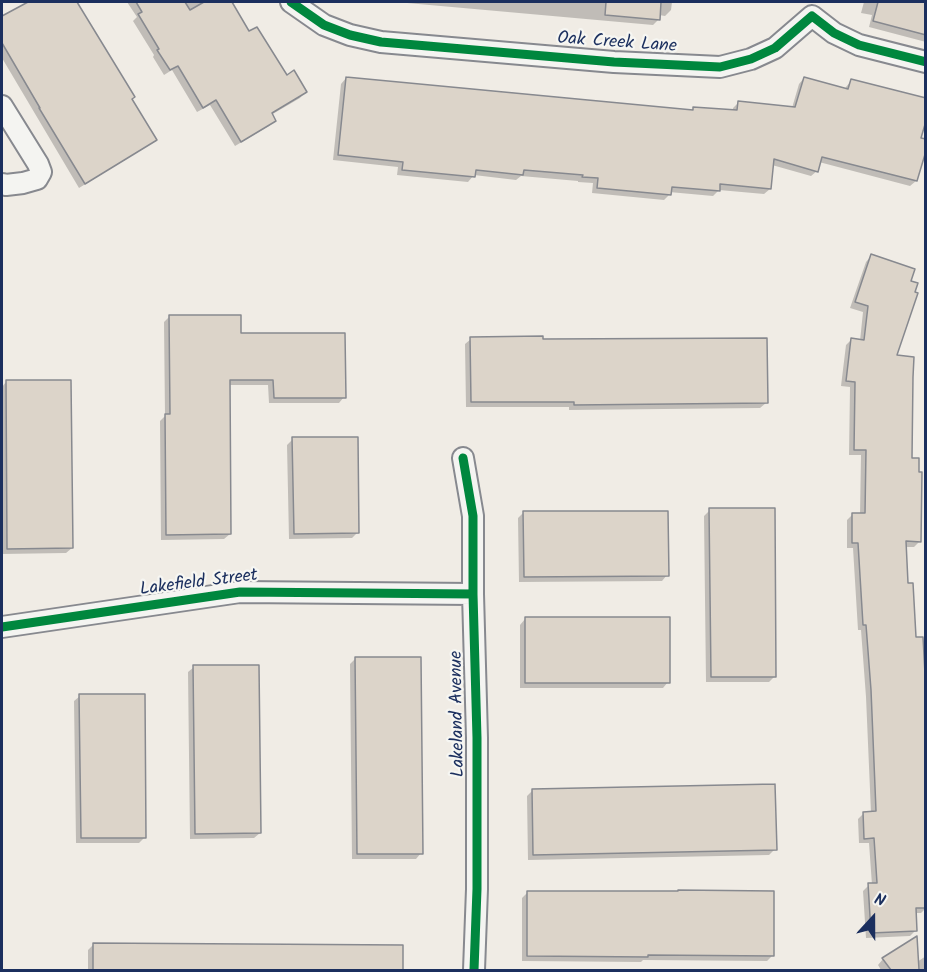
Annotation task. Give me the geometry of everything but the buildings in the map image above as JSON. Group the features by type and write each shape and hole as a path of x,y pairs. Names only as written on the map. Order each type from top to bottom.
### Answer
{"street":[{"name":"Oak Creek Lane","path":"291,2 324,25 350,35 381,42 614,62 720,67 751,59 775,48 817,9 834,33 859,45 926,62"},
{"path":"2,106 41,172 37,179 2,184"},
{"name":"Lakeland Avenue","path":"463,458 473,516 477,738 477,889 474,970"},
{"name":"Lakefield Street","path":"2,627 240,592 473,594"}],"cycle path":[{"path":"291,2 324,25 350,35 381,42 614,62 720,67 751,59 775,48 812,16 834,33 859,45 926,62"},
{"path":"463,458 473,516 477,738 477,889 474,970"},
{"path":"2,627 240,592 473,594"}]}
